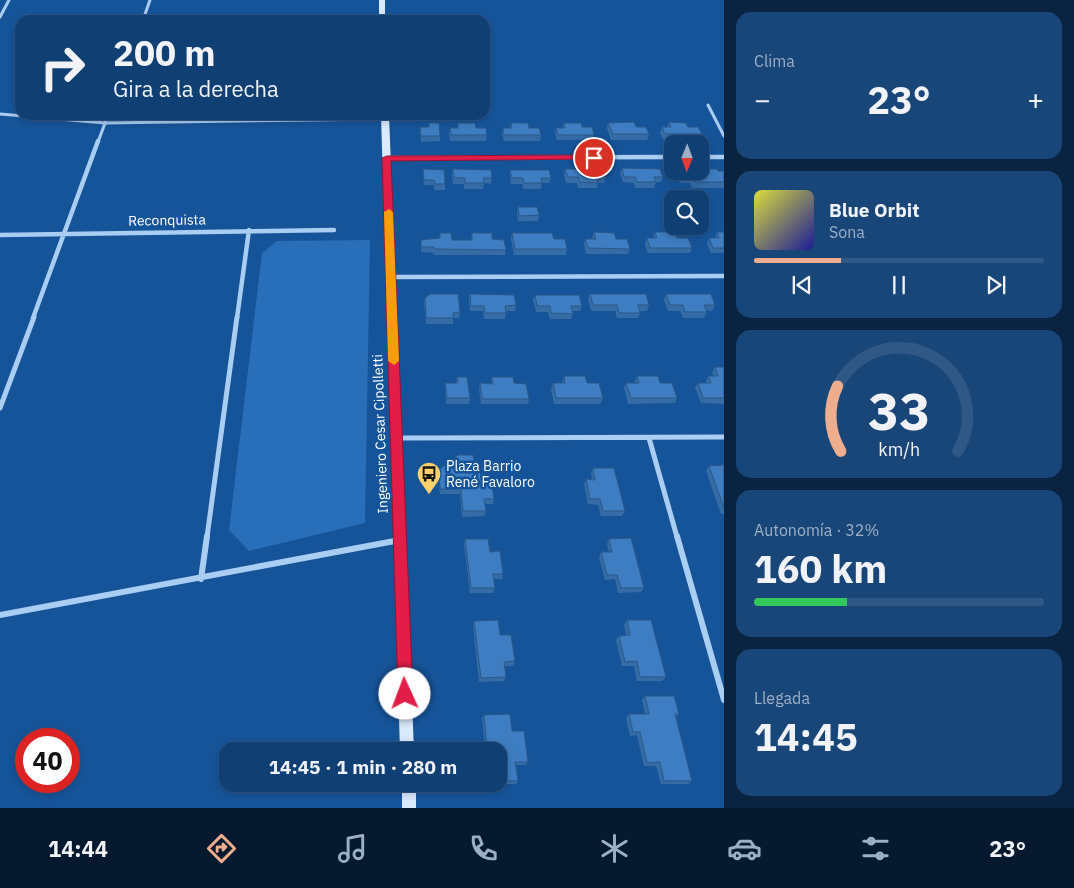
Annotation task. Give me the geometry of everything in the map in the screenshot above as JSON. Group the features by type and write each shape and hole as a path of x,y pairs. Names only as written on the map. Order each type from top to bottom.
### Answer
{"street":[{"path":"0,17 9,0"},
{"path":"145,15 150,0"},
{"path":"382,0 382,15"},
{"path":"708,105 724,136"},
{"path":"0,114 15,115"},
{"path":"70,120 105,123 245,120"},
{"path":"0,408 106,120"},
{"name":"Ingeniero Cesar Cipolletti","path":"385,120 407,742"},
{"path":"709,158 724,157"},
{"path":"387,158 664,158"},
{"path":"201,579 250,230"},
{"name":"Reconquista","path":"0,235 334,230"},
{"path":"391,277 724,276"},
{"path":"396,438 724,437"},
{"path":"649,438 724,700"},
{"path":"0,615 201,579 400,540"},
{"path":"408,792 409,808"}],"shaded area":[{"path":"370,240 365,523 249,551 229,530 262,253 277,241"}],"building":[{"path":"634,122 636,127 646,127 649,134 613,134 608,123"},
{"path":"669,122 686,123 688,127 698,127 702,134 665,134 662,127 671,127"},
{"path":"429,123 439,123 440,136 421,136 420,127 429,127"},
{"path":"458,123 475,123 476,128 486,128 487,135 451,135 450,128 458,128"},
{"path":"511,123 528,123 529,128 539,128 541,135 504,135 503,128 512,128"},
{"path":"564,123 581,123 582,127 592,127 594,135 558,135 556,128 565,128"},
{"path":"622,168 660,169 663,177 654,177 656,182 637,182 635,177 624,177"},
{"path":"423,169 444,170 445,184 435,184 434,180 424,180"},
{"path":"453,169 491,170 492,178 483,178 484,183 465,183 465,178 454,178"},
{"path":"565,169 603,169 606,177 597,177 598,183 580,182 578,177 568,177"},
{"path":"709,169 724,171 724,182 695,182 694,180 709,180"},
{"path":"510,170 549,170 551,178 541,178 542,183 524,183 523,178 512,178"},
{"path":"518,207 537,207 539,215 519,216"},
{"path":"594,232 614,233 616,239 627,239 630,249 588,248 585,239 596,239"},
{"path":"655,232 664,232 664,235 676,235 677,238 688,238 692,248 650,248 647,238 657,238"},
{"path":"717,232 724,232 724,248 713,248 709,238 719,238"},
{"path":"440,233 451,233 452,240 472,240 472,233 492,233 492,239 504,240 506,250 435,249 434,247 421,247 421,240 440,238"},
{"path":"512,233 552,233 554,239 565,239 567,249 515,249"},
{"path":"430,294 458,294 460,312 453,313 453,318 426,318 425,298"},
{"path":"470,294 514,295 516,305 505,306 506,313 485,313 484,306 471,306"},
{"path":"590,294 646,294 649,305 638,305 640,313 619,313 617,305 593,305"},
{"path":"666,294 711,294 715,305 704,305 707,312 685,312 683,305 670,305"},
{"path":"535,295 579,295 582,306 571,306 573,314 551,313 550,306 537,306"},
{"path":"715,367 724,367 724,398 703,398 698,383 711,383 708,376 718,376"},
{"path":"564,376 585,376 587,383 599,383 603,398 556,398 553,383 565,383"},
{"path":"637,376 658,376 660,383 672,383 677,398 631,398 626,383 639,383"},
{"path":"457,377 467,377 470,398 447,398 445,383 458,383"},
{"path":"492,377 513,377 514,383 526,384 529,399 482,399 480,383 493,384"},
{"path":"458,455 473,455 475,468 480,468 481,479 491,479 494,499 484,499 486,511 463,511 461,489 440,489 439,470"},
{"path":"724,465 724,508 709,466"},
{"path":"593,468 614,468 625,511 603,511 600,499 590,499 586,479 595,480"},
{"path":"631,538 644,588 621,588 617,575 607,575 601,552 612,552 609,539"},
{"path":"465,539 488,539 490,552 500,551 503,574 493,574 495,588 471,588"},
{"path":"498,620 500,635 511,635 515,661 504,662 506,677 481,678 474,621"},
{"path":"627,620 651,620 666,677 640,677 637,661 625,662 619,636 630,635"},
{"path":"645,696 674,696 679,714 675,714 692,781 664,781 660,762 647,763 640,732 633,732 629,714 649,714"},
{"path":"510,714 512,731 524,731 528,762 515,762 518,781 507,781 507,742 486,742 484,715"}],"slow traffic":[{"path":"389,212 394,361"}],"place":[{"name":"Plaza Barrio René Favaloro","path":"429,495"}],"route":[{"path":"405,694 387,158 594,158"}]}
